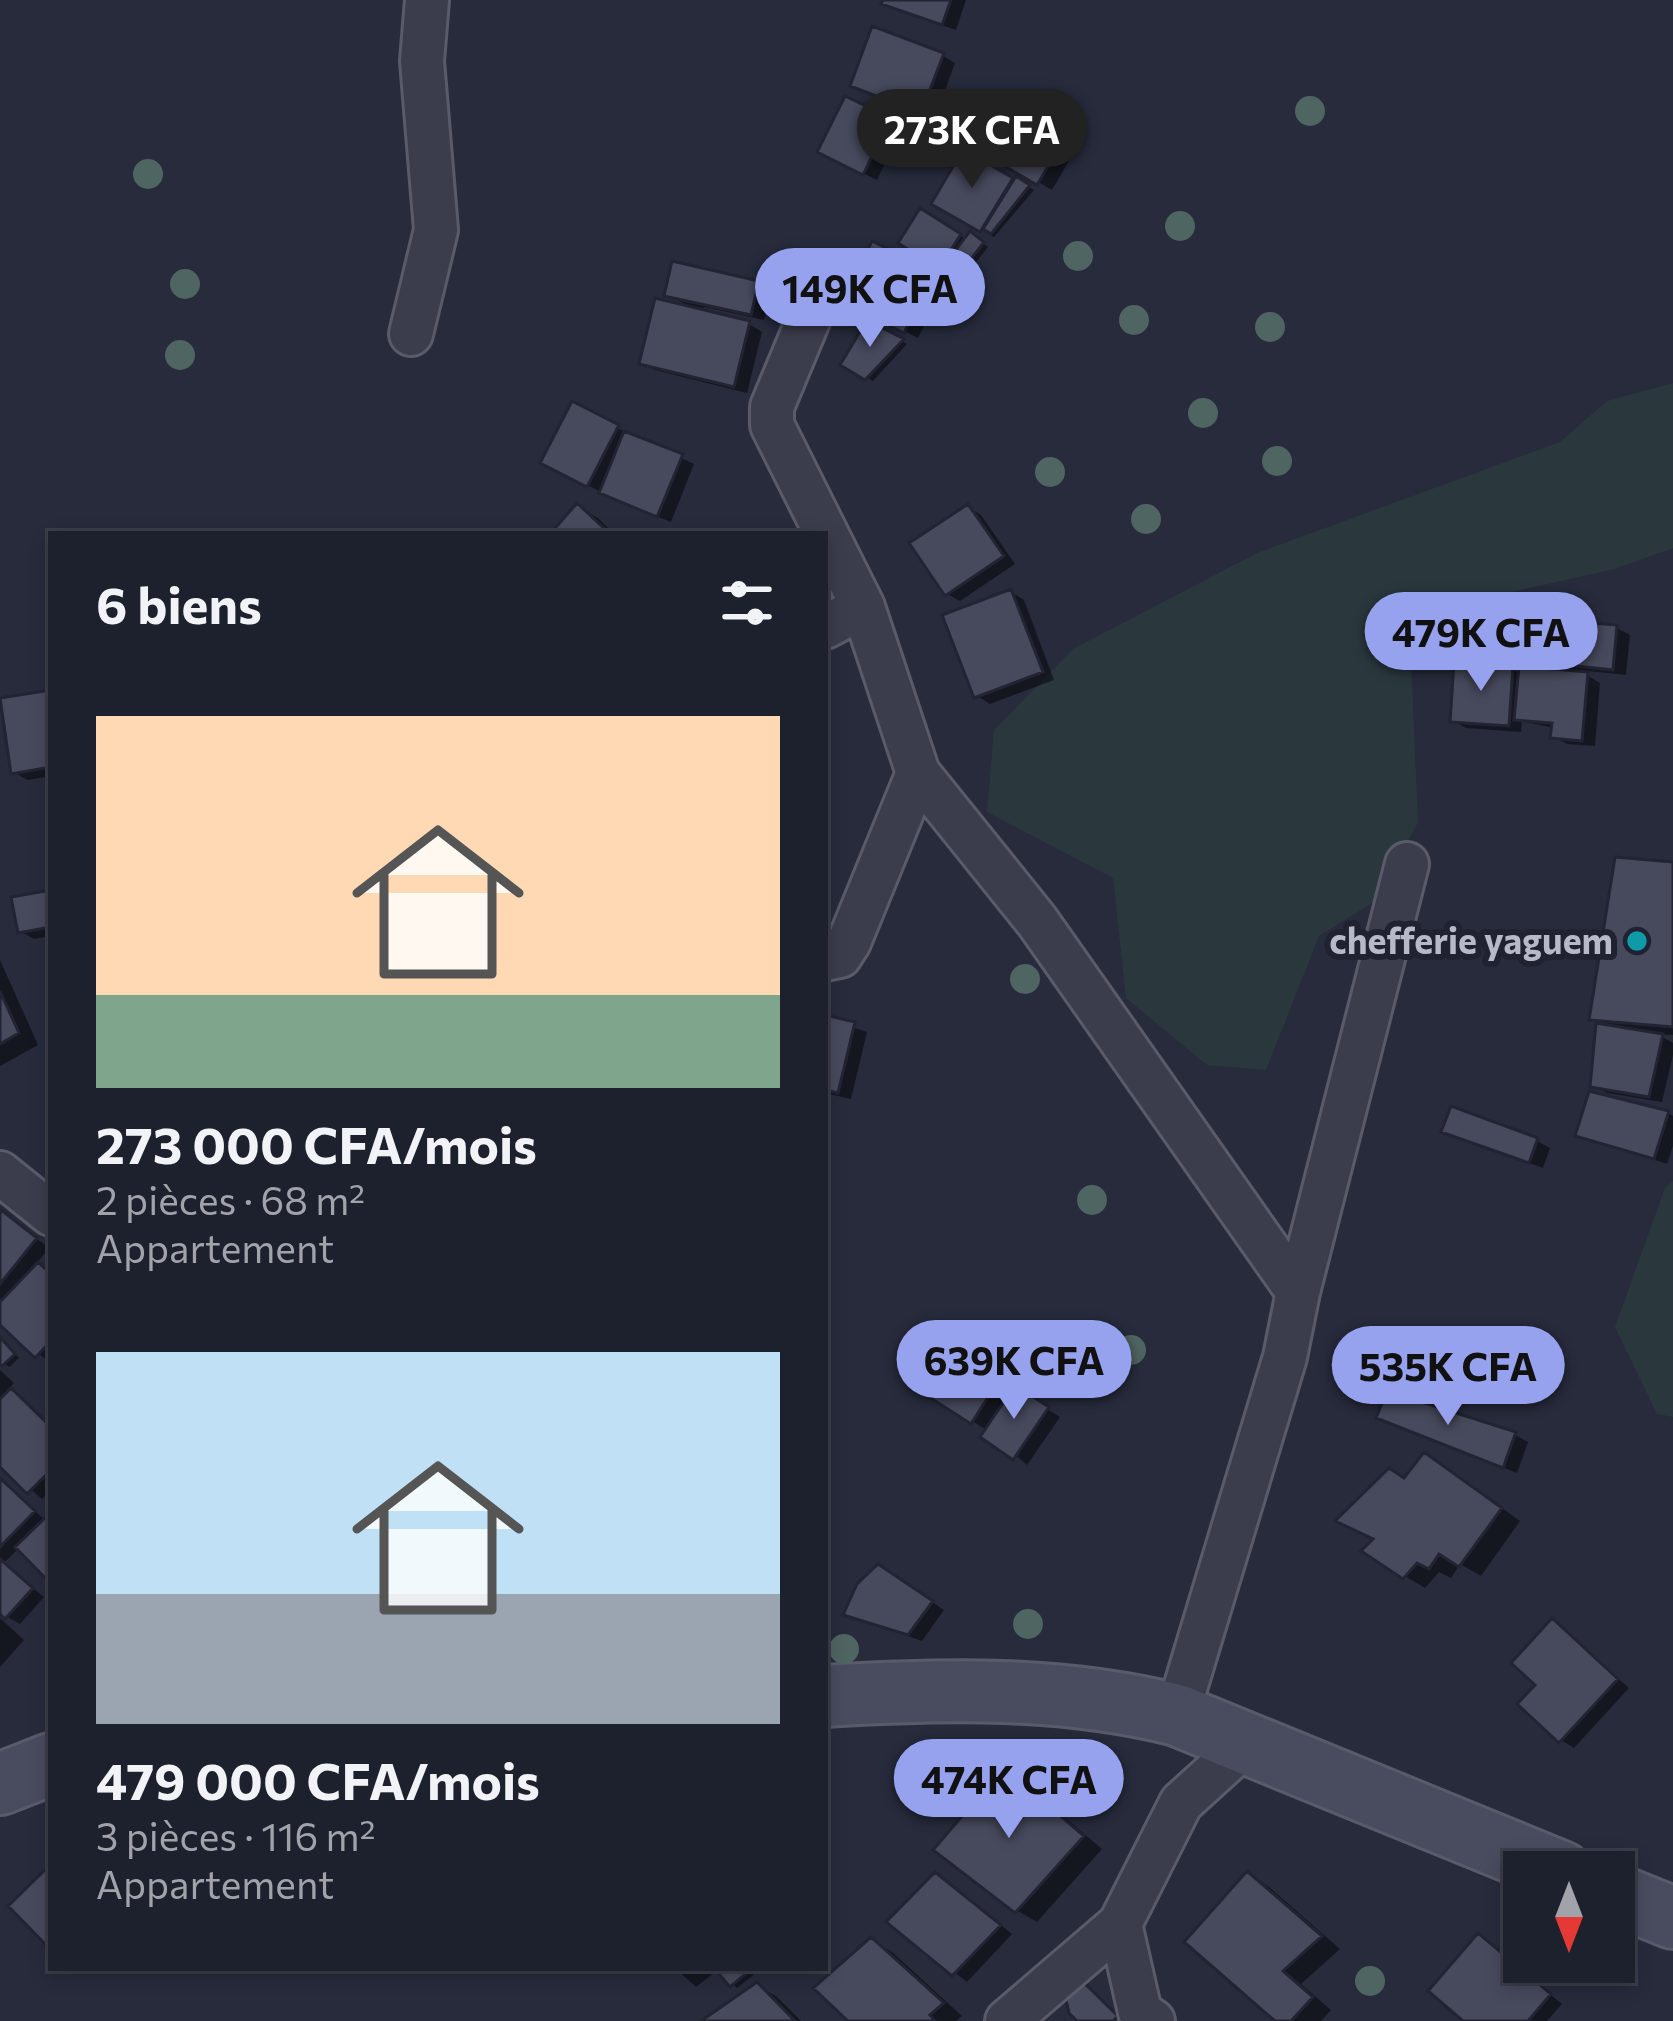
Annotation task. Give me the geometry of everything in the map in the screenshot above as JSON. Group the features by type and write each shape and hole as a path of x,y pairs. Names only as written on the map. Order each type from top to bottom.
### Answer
{"main road":[{"path":"828,1696 924,1690 1113,1699 1177,1715 1511,1851"},
{"path":"0,1784 48,1765"},
{"path":"1635,1903 1673,1918"}],"street":[{"path":"411,334 436,230 422,61 427,0"},
{"path":"817,299 772,407 772,425 825,531"},
{"path":"828,537 863,607 918,773 1037,921 1298,1292"},
{"path":"828,625 863,607"},
{"path":"828,958 840,956 849,942 918,773"},
{"path":"1177,1715 1285,1357 1406,864"},
{"path":"0,1173 48,1212"},
{"path":"1007,2021 1120,1924 1181,1803 1247,1743"},
{"path":"1120,1924 1140,2012 1153,2021"}],"shaded area":[{"path":"1673,383 1673,548 1615,569 1409,615 1418,823 1372,903 1319,936 1266,1070 1207,1065 1126,998 1113,878 987,812 994,730 1073,649 1257,553 1560,442 1607,401"},
{"path":"1673,1181 1673,1417 1657,1414 1615,1327 1665,1188"}],"building":[{"path":"883,0 951,0 942,25 881,4"},
{"path":"872,26 944,53 921,113 850,86"},
{"path":"845,96 891,118 863,175 817,152"},
{"path":"1042,100 1076,120 1037,185 965,143 978,121 1016,143"},
{"path":"963,149 1013,178 980,232 931,204"},
{"path":"1016,176 1030,185 991,234 983,229"},
{"path":"920,208 961,234 939,269 898,243"},
{"path":"970,231 984,242 963,270 948,260"},
{"path":"872,241 935,272 904,333 841,301"},
{"path":"672,261 759,281 751,315 664,296"},
{"path":"655,298 750,321 734,387 639,364"},
{"path":"867,320 904,339 865,380 840,365"},
{"path":"572,401 619,425 587,487 540,463"},
{"path":"624,431 683,454 657,517 599,493"},
{"path":"577,503 607,531 553,531"},
{"path":"968,504 1004,556 945,596 909,543"},
{"path":"1011,589 1043,672 974,698 942,615"},
{"path":"1470,613 1617,625 1613,670 1513,659 1509,645 1467,641"},
{"path":"1454,662 1513,666 1509,726 1450,722"},
{"path":"1519,666 1588,672 1582,741 1550,738 1552,723 1514,720"},
{"path":"48,690 48,768 11,774 0,698"},
{"name":"chefferie yaguem","path":"1615,857 1673,862 1673,1027 1589,1020"},
{"path":"48,891 48,928 18,933 11,897"},
{"path":"0,991 19,1033 0,1044"},
{"path":"828,1016 855,1022 838,1093 828,1091"},
{"path":"1596,1023 1663,1034 1649,1097 1590,1087"},
{"path":"1589,1091 1669,1111 1654,1159 1575,1136"},
{"path":"1451,1106 1538,1138 1529,1163 1441,1132"},
{"path":"0,1209 37,1238 0,1284"},
{"path":"38,1262 48,1271 48,1344 35,1358 0,1325 0,1302"},
{"path":"0,1337 15,1354 2,1366 0,1364"},
{"path":"938,1338 1000,1378 971,1424 909,1384"},
{"path":"1015,1385 1049,1407 1013,1460 980,1437"},
{"path":"11,1388 48,1424 48,1473 27,1494 0,1467 0,1399"},
{"path":"1387,1391 1516,1432 1503,1468 1376,1418"},
{"path":"1424,1452 1502,1508 1459,1567 1439,1554 1429,1569 1417,1563 1403,1579 1361,1551 1373,1539 1335,1521 1389,1468 1404,1478"},
{"path":"0,1478 35,1511 0,1547"},
{"path":"48,1515 48,1581 15,1547"},
{"path":"0,1559 33,1588 5,1619 0,1614"},
{"path":"878,1564 933,1601 908,1635 843,1615 857,1584"},
{"path":"1552,1618 1618,1679 1559,1743 1517,1704 1535,1685 1511,1663"},
{"path":"1004,1767 1084,1836 1015,1913 933,1850"},
{"path":"48,1867 48,1947 8,1906"},
{"path":"1247,1871 1322,1936 1283,1971 1313,1997 1291,2021 1275,2021 1184,1942"},
{"path":"935,1872 1001,1925 952,1976 886,1922"},
{"path":"1478,1933 1503,1954 1503,1983 1538,1983 1551,1994 1528,2021 1463,2021 1428,1991"},
{"path":"871,1937 944,2003 930,2015 935,2021 848,2021 813,1988"},
{"path":"717,1971 749,1971 730,1987"},
{"path":"1080,1979 1118,2016 1113,2021 1077,2021 1069,2013 1065,1996"},
{"path":"757,1982 795,2021 701,2021"}],"place":[{"name":"chefferie yaguem","path":"1637,941"}]}
